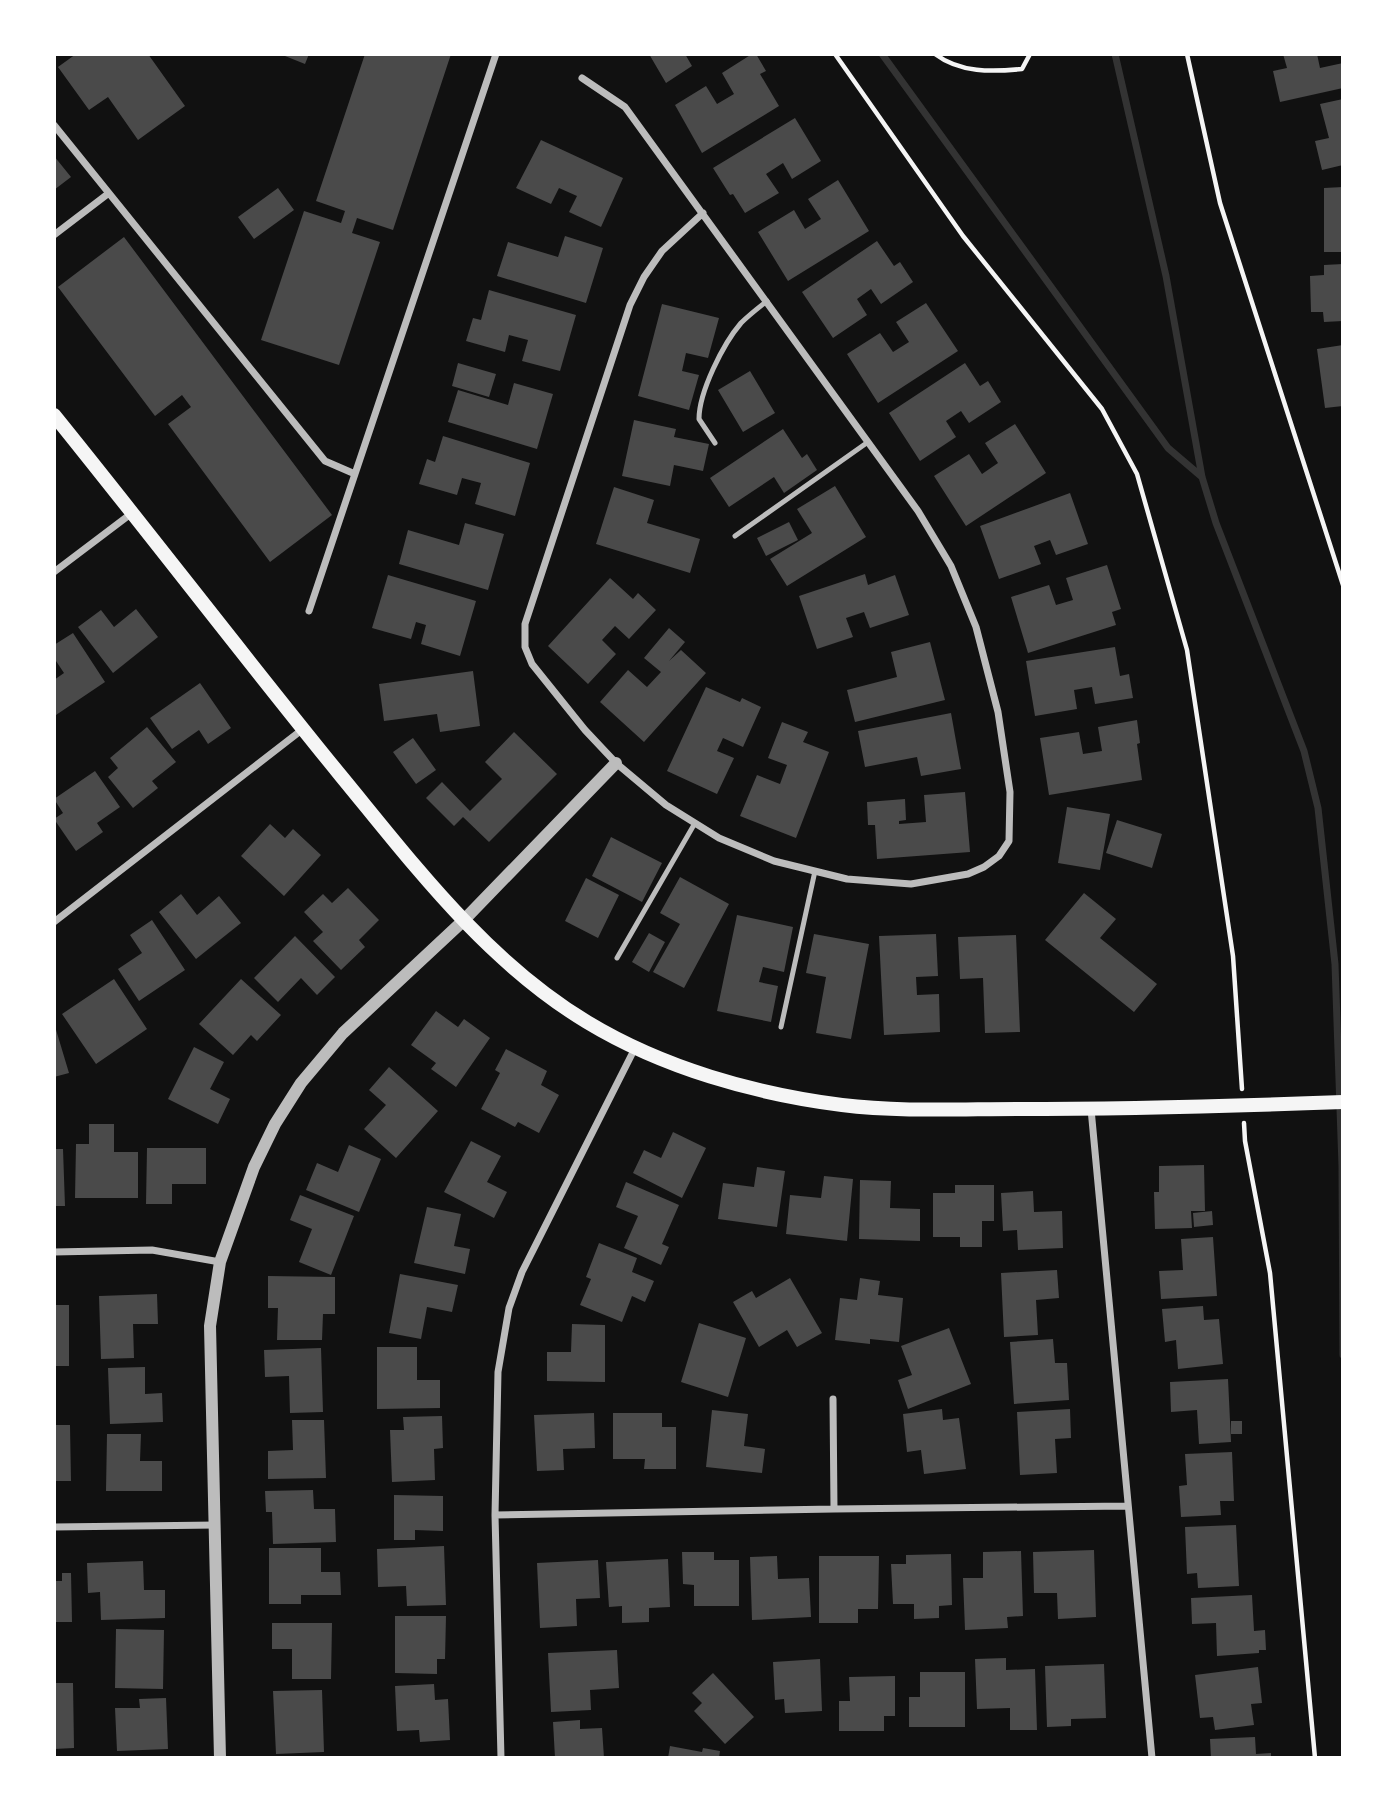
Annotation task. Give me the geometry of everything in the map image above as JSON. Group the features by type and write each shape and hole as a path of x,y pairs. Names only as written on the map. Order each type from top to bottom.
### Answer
{"main road":[{"path":"54,415 430,885 463,921 528,982 586,1022 635,1048 695,1071 751,1088 844,1106 1091,1109 1343,1102"}],"street":[{"path":"309,611 496,54"},
{"path":"582,78 625,107 703,213 767,301 918,511 951,566 976,627 998,712 1006,760 1011,834 999,856 968,874 911,884 846,879 774,861 719,838 666,805 616,763 585,730 532,664 525,647 525,624 630,305 644,277 662,251 703,213"},
{"path":"54,125 325,461 355,474"},
{"path":"54,235 109,193"},
{"path":"54,572 132,512"},
{"path":"54,922 303,729"},
{"path":"220,1758 211,1325 220,1262 254,1167 275,1124 301,1083 343,1033 463,921 616,763"},
{"path":"502,1758 495,1516 498,1372 509,1308 522,1272 635,1048"},
{"path":"1091,1109 1152,1758"},
{"path":"54,1252 152,1250 220,1262"},
{"path":"833,1399 834,1508"},
{"path":"495,1516 834,1508 1127,1506"},
{"path":"54,1527 216,1525"}],"lane":[{"path":"715,443 699,419 703,396 728,341 742,322 767,301"},
{"path":"735,536 868,442"},
{"path":"617,958 695,822"},
{"path":"781,1027 815,871"}],"path":[{"path":"835,54 963,236 1102,410 1137,474 1187,650 1233,956 1242,1071"},
{"path":"935,54 945,61 986,72 1022,69 1030,54"},
{"path":"1187,54 1220,203 1343,585"},
{"path":"1245,1141 1270,1273 1315,1758"}],"building":[{"path":"76,54 148,54 185,106 138,140 108,97 89,110 58,67"},
{"path":"280,54 309,54 305,64"},
{"path":"365,54 451,54 393,230 357,218 352,233 380,242 339,365 261,340 304,211 341,223 345,211 316,201"},
{"path":"649,54 685,54 692,66 666,83"},
{"path":"756,54 766,71 760,74 779,106 702,153 675,105 706,86 717,104 734,94 722,73"},
{"path":"1283,54 1317,54 1320,68 1343,63 1343,88 1280,102 1273,71 1287,68"},
{"path":"1343,99 1343,165 1322,170 1315,141 1329,138 1320,104"},
{"path":"795,118 821,161 792,179 783,163 766,174 779,193 745,213 713,168"},
{"path":"541,140 623,178 601,227 569,212 577,196 559,188 551,204 516,188"},
{"path":"54,156 71,177 54,190"},
{"path":"838,180 869,231 788,281 758,232 794,210 805,229 821,219 808,199"},
{"path":"1343,187 1343,252 1324,252 1324,188"},
{"path":"278,188 294,210 254,239 238,217"},
{"path":"565,236 603,248 586,303 497,276 508,242 558,257"},
{"path":"124,237 332,515 270,562 168,424 191,407 182,395 155,416 58,287"},
{"path":"877,241 894,266 900,262 913,282 881,304 871,289 857,299 867,315 833,338 802,292"},
{"path":"1343,264 1343,321 1324,322 1323,312 1311,312 1310,276 1324,275 1324,265"},
{"path":"489,290 576,315 560,371 522,361 528,340 509,335 505,352 466,341 473,318 481,320"},
{"path":"926,303 958,351 878,403 847,354 880,333 893,352 909,342 896,322"},
{"path":"662,304 719,318 708,358 686,353 682,371 699,375 689,410 638,396"},
{"path":"1343,345 1343,406 1325,408 1317,349"},
{"path":"458,363 496,374 489,397 452,386"},
{"path":"965,363 980,386 988,381 1001,402 969,423 961,411 946,421 956,437 920,461 889,413"},
{"path":"750,371 775,413 743,432 718,390"},
{"path":"514,383 553,394 537,449 448,422 458,390 508,405"},
{"path":"634,420 676,429 674,437 709,444 703,471 674,465 670,486 622,476"},
{"path":"1015,424 1046,473 966,526 934,476 969,454 982,474 998,463 985,443"},
{"path":"783,429 802,458 807,454 817,470 784,493 774,477 729,507 710,478"},
{"path":"443,436 530,463 515,516 475,504 481,483 462,478 457,495 419,484 427,459 435,462"},
{"path":"835,486 866,537 787,586 770,559 812,533 797,509"},
{"path":"614,487 654,500 647,523 700,539 690,573 596,544"},
{"path":"1070,493 1088,544 1056,555 1050,540 1034,546 1041,564 999,579 980,526"},
{"path":"789,522 798,540 766,556 757,538"},
{"path":"465,523 504,534 488,590 399,564 408,530 459,545"},
{"path":"1107,565 1121,609 1112,612 1116,625 1028,653 1011,597 1049,585 1056,605 1073,600 1066,578"},
{"path":"865,574 868,585 895,575 909,615 870,628 864,612 846,618 853,637 817,649 799,596"},
{"path":"388,575 476,601 460,656 421,644 426,625 416,622 411,639 372,628"},
{"path":"610,578 633,599 638,593 656,610 629,639 615,626 602,640 616,654 588,684 548,646"},
{"path":"136,609 158,637 113,673 78,627 101,610 114,627"},
{"path":"669,628 685,642 669,661 681,650 706,673 644,742 600,702 628,670 647,687 661,672 644,658"},
{"path":"73,633 105,682 56,715 54,680 64,673 54,658 54,645"},
{"path":"930,642 945,700 855,722 847,690 897,677 891,652"},
{"path":"1115,647 1120,676 1129,674 1133,698 1095,704 1092,687 1074,690 1077,709 1035,716 1026,661"},
{"path":"473,671 480,726 440,732 437,714 384,721 379,684"},
{"path":"200,683 231,728 208,744 199,730 172,749 150,718"},
{"path":"706,687 740,702 742,698 761,707 743,747 723,738 717,751 734,758 717,794 667,771"},
{"path":"951,713 961,769 921,776 917,757 865,767 858,731"},
{"path":"1137,720 1142,780 1049,795 1040,738 1079,732 1083,754 1102,751 1098,727"},
{"path":"782,722 808,732 803,742 829,752 796,838 740,816 757,775 780,784 787,765 768,758"},
{"path":"147,727 176,762 152,781 158,788 133,808 108,777 118,768 110,758"},
{"path":"514,732 557,774 489,842 463,817 454,826 426,798 442,782 470,811 502,779 485,762"},
{"path":"413,738 436,770 416,784 393,752"},
{"path":"95,771 120,807 97,823 103,832 76,851 54,819 63,813 54,799"},
{"path":"965,792 970,852 877,859 875,825 868,825 867,802 905,799 906,820 899,821 899,824 926,822 924,795"},
{"path":"1067,807 1110,814 1100,870 1058,863"},
{"path":"1117,820 1162,834 1152,868 1106,853"},
{"path":"270,824 285,838 293,829 321,855 284,896 241,856"},
{"path":"611,837 662,863 642,902 592,876"},
{"path":"680,877 729,904 684,988 653,972 680,924 660,913"},
{"path":"586,878 619,895 598,938 565,921"},
{"path":"348,888 379,920 359,940 365,947 341,970 313,941 323,932 304,912 323,894 332,903"},
{"path":"1084,893 1116,919 1100,938 1157,984 1134,1012 1045,940"},
{"path":"181,894 197,915 219,896 241,923 196,959 159,912"},
{"path":"737,915 793,927 784,972 763,967 759,982 778,986 771,1022 717,1011"},
{"path":"152,920 185,970 139,1001 118,969 142,953 130,935"},
{"path":"649,933 665,942 649,972 632,962"},
{"path":"814,934 869,944 851,1039 816,1033 826,977 806,973"},
{"path":"936,934 938,976 916,977 917,995 939,994 940,1032 884,1035 879,936"},
{"path":"1016,935 1020,1032 985,1033 983,978 960,979 958,937"},
{"path":"295,936 335,977 317,995 301,978 278,1002 254,978"},
{"path":"114,979 147,1029 96,1064 62,1014"},
{"path":"241,979 281,1015 257,1041 251,1035 233,1055 199,1024"},
{"path":"436,1011 458,1027 464,1019 490,1038 456,1087 431,1069 436,1063 411,1045"},
{"path":"54,1023 69,1073 54,1077"},
{"path":"194,1047 224,1062 210,1089 230,1099 218,1124 168,1099"},
{"path":"506,1049 547,1071 541,1085 559,1095 539,1133 518,1122 515,1127 481,1109 500,1073 495,1070"},
{"path":"389,1067 438,1111 396,1158 364,1129 386,1105 369,1090"},
{"path":"89,1124 114,1124 114,1152 138,1152 138,1198 75,1198 76,1144 89,1144"},
{"path":"673,1132 706,1148 682,1198 633,1173 644,1150 661,1158"},
{"path":"471,1141 501,1156 487,1182 507,1192 494,1218 444,1192"},
{"path":"349,1145 381,1159 359,1212 306,1190 317,1163 338,1172"},
{"path":"147,1148 206,1148 206,1184 172,1184 172,1204 146,1204"},
{"path":"54,1149 63,1149 65,1206 54,1206"},
{"path":"1204,1165 1205,1211 1191,1211 1192,1228 1155,1229 1154,1192 1159,1192 1159,1166"},
{"path":"757,1167 785,1171 777,1227 718,1219 723,1183 754,1187"},
{"path":"824,1176 853,1179 847,1241 786,1234 790,1195 821,1198"},
{"path":"860,1180 891,1181 890,1208 920,1209 920,1241 859,1239"},
{"path":"626,1182 679,1205 662,1244 669,1247 661,1265 624,1248 638,1216 616,1207"},
{"path":"955,1185 994,1185 994,1221 982,1221 982,1247 960,1247 960,1237 933,1237 933,1193 955,1193"},
{"path":"1033,1191 1034,1212 1062,1211 1063,1248 1018,1250 1017,1230 1003,1231 1001,1193"},
{"path":"300,1195 354,1216 331,1275 299,1262 312,1229 290,1220"},
{"path":"427,1207 461,1214 454,1246 470,1249 465,1274 414,1263"},
{"path":"1212,1211 1213,1225 1194,1227 1193,1213"},
{"path":"1213,1237 1217,1296 1161,1299 1159,1271 1183,1270 1181,1239"},
{"path":"599,1243 637,1258 632,1272 654,1281 645,1302 632,1296 622,1322 580,1305 591,1279 586,1277"},
{"path":"1057,1270 1059,1298 1036,1300 1038,1335 1004,1337 1001,1273"},
{"path":"400,1274 458,1285 452,1312 427,1307 421,1339 389,1333"},
{"path":"268,1276 335,1277 335,1314 323,1314 322,1340 277,1340 278,1308 268,1308"},
{"path":"790,1278 822,1333 797,1347 787,1330 759,1347 733,1302 752,1291 756,1298"},
{"path":"860,1278 880,1281 878,1295 903,1298 899,1342 870,1339 870,1344 835,1340 840,1298 857,1300"},
{"path":"157,1294 158,1324 133,1324 134,1358 101,1359 99,1296"},
{"path":"54,1305 69,1305 69,1366 54,1366"},
{"path":"1203,1306 1204,1320 1219,1319 1223,1364 1178,1369 1176,1340 1165,1342 1162,1309"},
{"path":"699,1323 746,1338 728,1397 681,1382"},
{"path":"572,1324 605,1325 605,1382 547,1381 547,1352 571,1352"},
{"path":"949,1328 971,1384 908,1409 898,1380 912,1375 901,1346"},
{"path":"1053,1339 1055,1363 1067,1363 1069,1400 1014,1404 1010,1342"},
{"path":"377,1347 417,1347 417,1380 440,1380 440,1408 377,1409"},
{"path":"321,1348 323,1412 290,1413 289,1376 265,1377 264,1350"},
{"path":"145,1367 145,1394 162,1393 163,1422 110,1424 108,1368"},
{"path":"1228,1379 1231,1442 1199,1444 1197,1410 1171,1412 1170,1382"},
{"path":"942,1409 943,1420 959,1418 966,1469 924,1474 921,1450 907,1452 903,1414"},
{"path":"1070,1409 1071,1438 1055,1439 1057,1473 1020,1475 1017,1412"},
{"path":"712,1410 748,1414 744,1446 765,1449 762,1473 706,1467"},
{"path":"594,1413 595,1448 563,1449 564,1470 537,1471 534,1415"},
{"path":"613,1413 662,1413 662,1427 676,1427 676,1469 644,1469 645,1459 613,1459"},
{"path":"442,1416 443,1448 434,1449 435,1480 392,1482 390,1430 404,1430 403,1417"},
{"path":"292,1420 324,1420 326,1478 268,1479 268,1451 293,1450"},
{"path":"1231,1421 1242,1421 1242,1434 1231,1434"},
{"path":"54,1425 70,1425 71,1481 54,1481"},
{"path":"107,1434 141,1434 140,1461 162,1461 162,1491 106,1491"},
{"path":"1232,1452 1234,1501 1220,1501 1221,1515 1181,1517 1179,1486 1187,1485 1185,1454"},
{"path":"313,1490 314,1509 335,1509 336,1542 273,1544 272,1512 266,1512 265,1491"},
{"path":"394,1495 443,1496 443,1531 415,1530 415,1540 394,1540"},
{"path":"1236,1525 1239,1586 1198,1588 1197,1573 1187,1574 1185,1527"},
{"path":"444,1546 446,1605 407,1606 406,1586 378,1587 377,1549"},
{"path":"269,1548 321,1548 321,1572 340,1572 341,1595 301,1595 301,1604 269,1604"},
{"path":"1094,1550 1096,1617 1058,1619 1057,1593 1034,1593 1033,1552"},
{"path":"1021,1551 1023,1616 1007,1617 1008,1628 965,1630 963,1578 983,1578 983,1552"},
{"path":"682,1552 714,1552 714,1560 739,1560 739,1606 694,1606 694,1585 683,1584"},
{"path":"951,1554 952,1605 939,1606 939,1618 914,1619 914,1604 893,1604 891,1564 906,1564 906,1555"},
{"path":"777,1556 778,1579 809,1578 811,1617 752,1620 750,1557"},
{"path":"819,1556 879,1556 878,1609 858,1609 858,1623 819,1623"},
{"path":"668,1559 670,1607 649,1608 649,1622 622,1623 622,1606 609,1607 606,1562"},
{"path":"598,1560 600,1598 576,1599 577,1626 540,1628 537,1563"},
{"path":"143,1561 144,1590 165,1590 165,1618 101,1620 100,1592 88,1593 87,1563"},
{"path":"62,1573 71,1573 72,1622 54,1622 54,1581 62,1581"},
{"path":"1252,1595 1254,1631 1265,1630 1266,1650 1259,1650 1259,1653 1217,1656 1216,1623 1192,1624 1191,1598"},
{"path":"395,1616 446,1616 445,1659 437,1659 437,1674 395,1673"},
{"path":"272,1623 332,1623 331,1679 292,1679 292,1649 272,1649"},
{"path":"116,1629 164,1630 163,1689 115,1688"},
{"path":"617,1650 619,1688 590,1690 591,1710 551,1712 548,1653"},
{"path":"1006,1658 1006,1670 1035,1669 1037,1730 1010,1730 1010,1708 977,1709 975,1659"},
{"path":"820,1659 822,1711 785,1713 784,1699 775,1700 773,1662"},
{"path":"1104,1664 1106,1718 1071,1719 1071,1726 1047,1727 1045,1666"},
{"path":"1258,1667 1262,1703 1251,1704 1254,1725 1215,1730 1213,1717 1200,1718 1195,1675"},
{"path":"920,1672 965,1672 965,1727 909,1727 909,1697 920,1697"},
{"path":"713,1673 754,1717 725,1744 694,1711 702,1703 692,1693"},
{"path":"895,1676 895,1716 884,1716 884,1731 839,1731 839,1701 850,1701 849,1677"},
{"path":"54,1683 73,1683 74,1748 54,1749"},
{"path":"434,1684 435,1700 448,1699 450,1740 420,1742 419,1730 397,1731 395,1686"},
{"path":"322,1690 324,1752 276,1754 273,1691"},
{"path":"166,1698 168,1749 117,1751 115,1708 140,1708 139,1699"},
{"path":"580,1720 580,1729 602,1728 604,1758 555,1758 553,1722"},
{"path":"1255,1737 1256,1754 1271,1753 1271,1758 1211,1758 1210,1739"},
{"path":"670,1746 702,1752 703,1748 720,1751 719,1758 668,1758"}],"waterway":[{"path":"882,54 1168,448 1202,477"},
{"path":"1115,54 1166,276 1202,477 1216,523 1304,751 1318,808 1335,964 1342,1166 1343,1355"}]}
